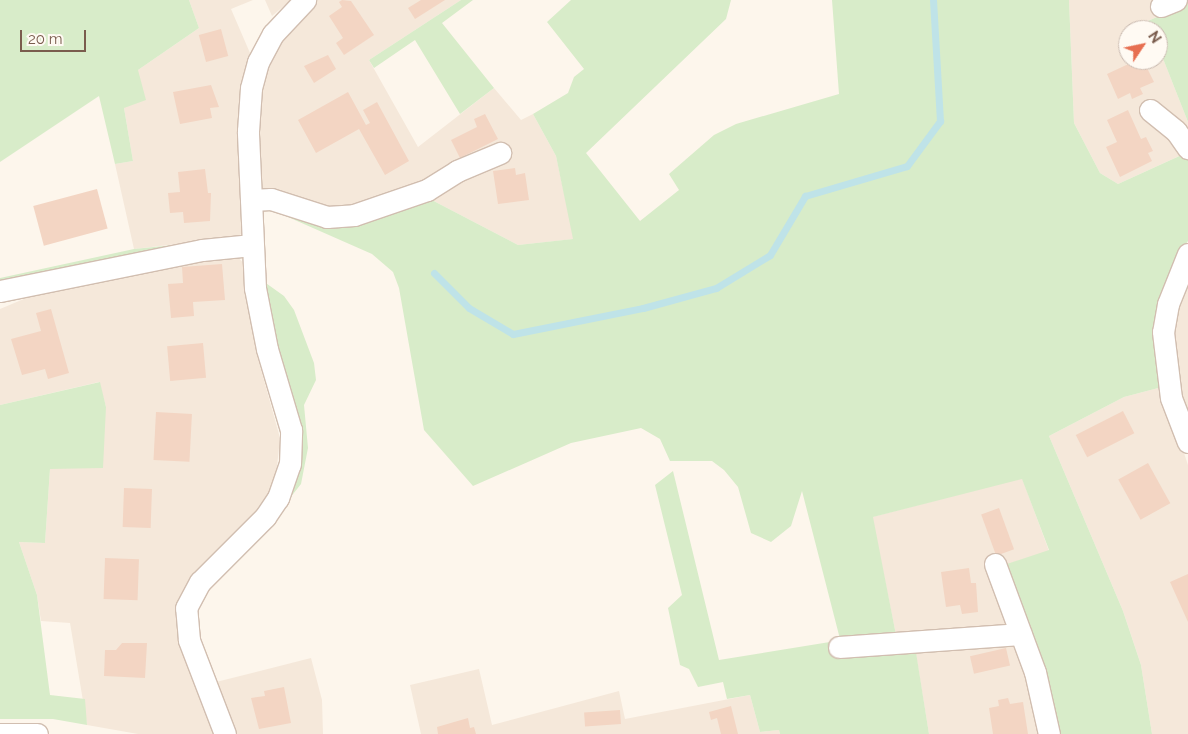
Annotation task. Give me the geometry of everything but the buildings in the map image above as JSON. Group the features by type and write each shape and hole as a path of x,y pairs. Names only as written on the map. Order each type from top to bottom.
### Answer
{"street":[{"path":"225,734 189,640 186,608 200,582 266,517 287,476 292,452 290,422 260,316 252,245 248,131 254,75 268,42 305,0"},
{"path":"1150,110 1176,131 1188,148"},
{"path":"251,200 272,199 317,216 354,216 427,190 457,171 500,153"},
{"path":"0,291 202,250 252,245"},
{"path":"1188,254 1168,304 1163,332 1171,398 1188,442"},
{"path":"995,564 1038,682 1049,734"},
{"path":"839,647 1021,634"},
{"path":"0,734 37,734"}],"shaded area":[{"path":"189,0 253,0 231,9 250,53 244,77 242,233 238,237 134,249 115,164 133,161 124,108 138,70 199,28"},
{"path":"265,0 291,0 272,16"},
{"path":"312,0 461,0 369,60 418,147 494,88 521,120 533,114 556,156 574,239 518,245 426,197 349,212 257,192 259,80 273,48"},
{"path":"1069,0 1188,0 1188,3 1150,20 1118,20 1118,70 1167,70 1188,122 1188,152 1118,184 1100,173 1074,123"},
{"path":"214,254 237,256 245,265 257,355 280,438 276,476 269,493 256,513 195,574 178,599 177,630 214,734 138,734 87,725 70,623 41,621 37,595 19,542 45,543 50,469 106,407 99,382 0,405 0,309 31,296 40,288"},
{"path":"1188,268 1188,411 1185,413 1178,381 1175,329 1178,295"},
{"path":"1162,387 1188,465 1188,734 1152,734 1141,665 1123,611 1049,436 1124,397"},
{"path":"1022,478 1049,551 1002,566 1054,734 929,734 913,636 896,635 872,517"},
{"path":"311,658 322,700 323,734 232,734 216,682"},
{"path":"479,669 492,725 619,691 625,719 750,695 760,732 779,730 780,734 421,734 410,685"}],"green space":[{"path":"0,0 189,0 199,28 138,70 146,100 124,108 133,161 115,164 99,96 0,162"},
{"path":"461,0 473,0 442,23 494,88 460,114 415,40 374,68 369,60"},
{"path":"571,0 731,0 726,19 586,153 640,221 679,190 669,174 714,135 736,124 839,94 832,0 1069,0 1074,123 1100,173 1118,184 1186,153 1188,156 1188,241 1175,260 1162,291 1158,315 1162,387 1124,397 1049,436 1123,611 1141,665 1152,734 1054,734 1001,566 1049,550 1022,479 873,517 896,635 840,639 802,491 791,526 771,542 751,533 738,487 724,470 712,461 670,461 660,439 641,428 571,443 473,486 424,430 399,288 393,272 372,254 263,206 305,217 426,197 518,245 573,239 556,156 533,114 568,93 574,77 584,69 547,22"},
{"path":"1188,3 1188,122 1167,70 1168,20 1150,20"},
{"path":"184,244 0,286 0,278 134,249"},
{"path":"263,281 284,296 294,310 314,363 316,380 304,405 308,448 301,484 264,531 287,491 275,359"},
{"path":"100,382 106,407 103,468 50,469 45,543 19,542 37,595 50,695 85,699 87,725 53,719 0,719 0,405"},
{"path":"673,471 719,660 836,641 915,646 929,734 780,734 779,730 760,732 750,695 727,699 723,682 698,687 689,669 680,665 668,608 682,595 655,485"}],"waterway":[{"path":"434,273 469,308 513,334 643,308 716,288 770,255 805,196 907,166 940,121 933,0"}]}
